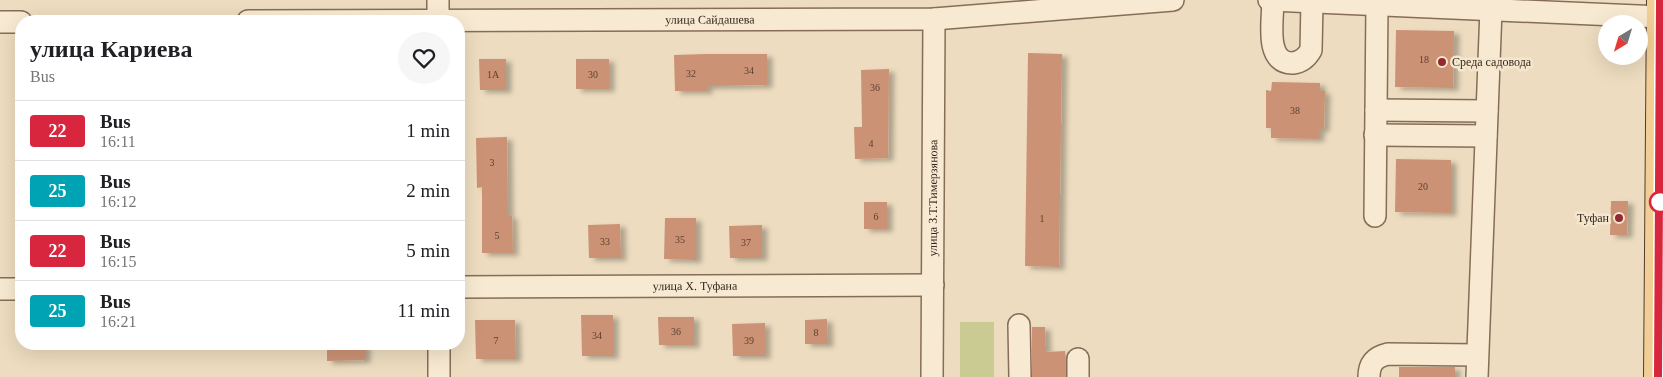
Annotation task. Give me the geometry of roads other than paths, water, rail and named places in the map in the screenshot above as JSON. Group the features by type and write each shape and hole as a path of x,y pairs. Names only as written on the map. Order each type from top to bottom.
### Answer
{"main road":[{"path":"1658,377 1661,11"}],"street":[{"name":"улица Сайдашева","path":"411,15 934,19 1172,0"},
{"path":"1269,0 1377,4 1462,4 1491,10 1539,6 1661,11"},
{"path":"1273,0 1273,49 1277,57 1284,62 1292,63 1300,62 1307,57 1311,50 1312,2"},
{"path":"1375,216 1377,4"},
{"path":"1477,377 1491,10"},
{"name":"улица З.Т.Тимерзянова","path":"932,377 934,19"},
{"path":"0,22 15,22"},
{"path":"1376,110 1487,111"},
{"path":"1375,135 1486,136"},
{"name":"улица Х. Туфана","path":"465,287 933,285"},
{"path":"0,289 15,289"},
{"path":"1019,324 1020,377"},
{"path":"439,350 439,377"},
{"path":"1369,377 1372,363 1378,356 1388,354 1477,355"}],"place":[{"name":"Среда садовода","path":"1442,62"},
{"name":"Туфан","path":"1619,218"}]}
